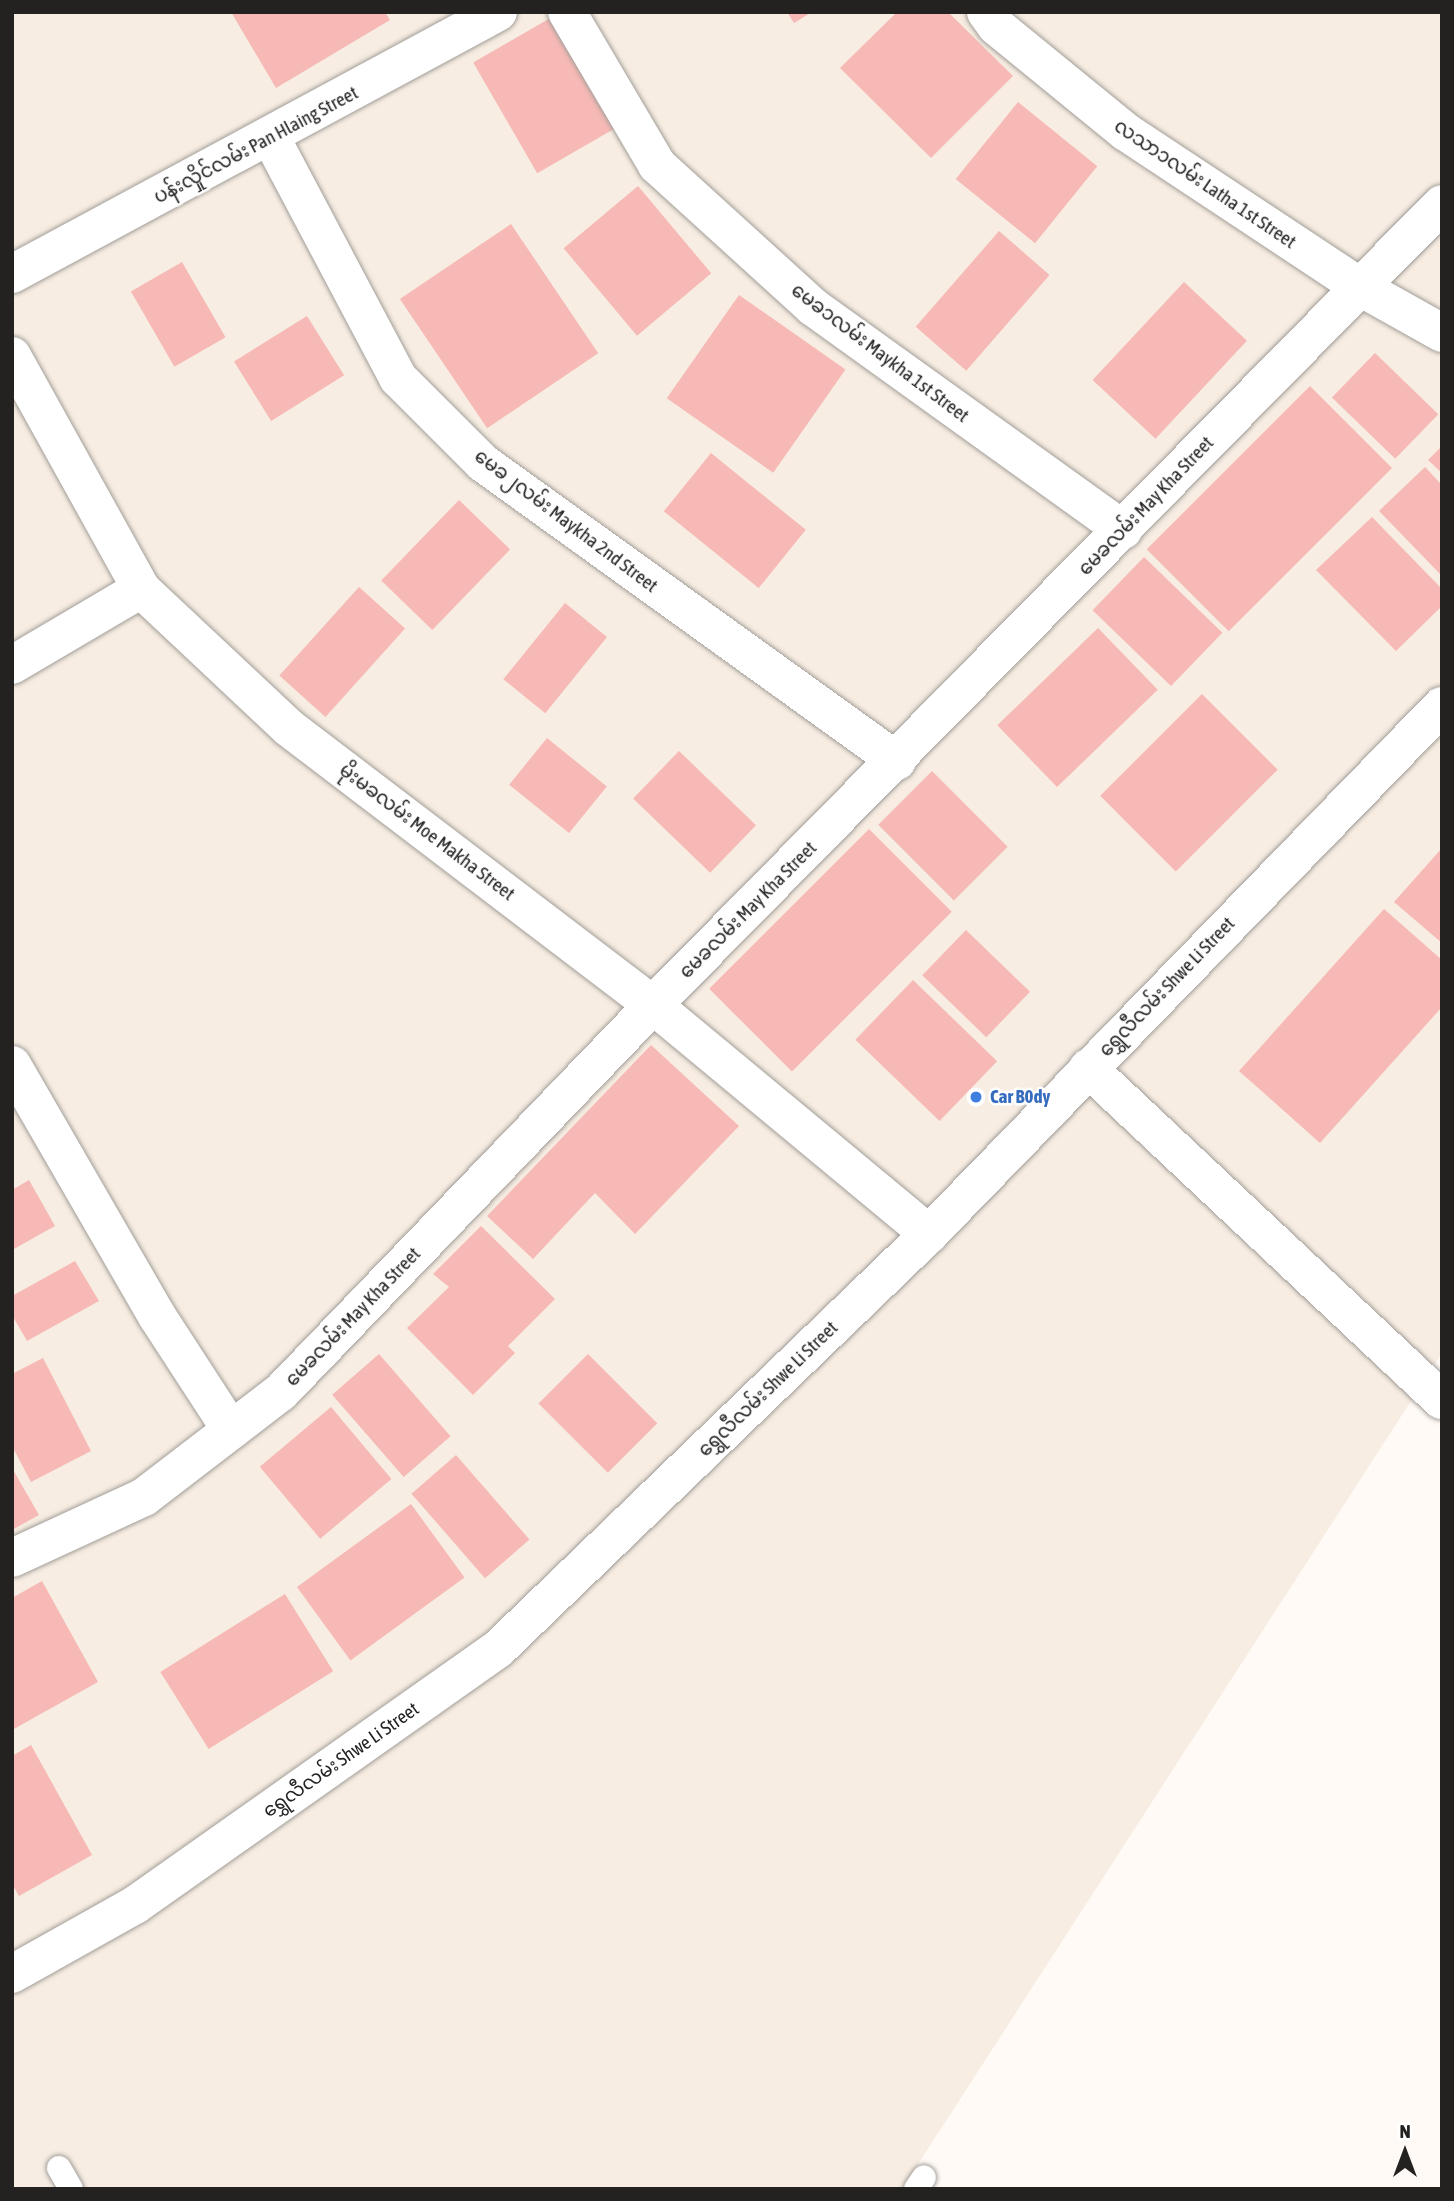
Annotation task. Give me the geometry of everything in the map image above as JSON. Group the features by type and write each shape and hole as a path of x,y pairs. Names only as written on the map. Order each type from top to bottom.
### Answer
{"street":[{"name":"ပန်းလှိုင်လမ်း Pan Hlaing Street","path":"12,274 271,138 498,12"},
{"name":"မေခ၁လမ်း Maykha 1st Street","path":"567,12 657,166 813,307 1123,530"},
{"name":"လသာ၁လမ်း Latha 1st Street","path":"986,12 996,26 1126,132 1360,287 1442,333"},
{"name":"မေခ၂လမ်း Maykha 2nd Street","path":"271,138 398,378 483,463 897,761"},
{"name":"မေခလမ်း May Kha Street","path":"12,1558 144,1497 281,1392 653,1004 897,761 1442,204"},
{"name":"မိုးမခလမ်း Moe Makha Street","path":"12,356 141,589 289,728 653,1004 929,1234"},
{"path":"12,665 141,589"},
{"name":"ရွှေလီလမ်း Shwe Li Street","path":"12,1974 135,1905 498,1649 929,1234 1442,706"},
{"path":"12,1065 158,1316 231,1430"},
{"path":"1088,1068 1442,1400"}],"shaded area":[{"path":"12,12 1442,12 1442,1353 902,2189 12,2189"}],"building":[{"path":"231,12 385,12 390,20 276,88"},
{"path":"787,12 812,12 794,23"},
{"path":"897,12 948,12 1013,76 931,158 840,68"},
{"path":"552,17 616,128 537,173 473,63"},
{"path":"1018,102 1097,166 1035,243 956,179"},
{"path":"638,186 711,273 637,336 564,248"},
{"path":"511,224 598,353 487,428 400,299"},
{"path":"999,231 1050,275 966,371 916,327"},
{"path":"182,262 226,337 174,367 131,292"},
{"path":"1184,282 1247,341 1156,439 1093,380"},
{"path":"739,295 845,370 773,473 667,398"},
{"path":"307,316 344,375 271,421 234,362"},
{"path":"1375,353 1438,414 1395,459 1332,398"},
{"path":"1310,386 1392,468 1229,631 1147,549"},
{"path":"1442,446 1442,473 1428,460"},
{"path":"711,453 806,530 759,588 664,511"},
{"path":"1425,467 1442,485 1442,576 1379,511"},
{"path":"459,500 510,549 432,630 381,581"},
{"path":"1372,517 1442,589 1442,606 1396,651 1316,570"},
{"path":"1144,557 1222,633 1171,686 1093,610"},
{"path":"359,587 405,628 325,717 279,675"},
{"path":"565,603 607,637 545,713 503,679"},
{"path":"1098,628 1158,690 1057,787 997,725"},
{"path":"1202,694 1278,770 1176,871 1100,796"},
{"path":"547,738 607,786 569,833 509,785"},
{"path":"679,751 756,825 710,873 633,798"},
{"path":"932,771 1008,847 954,900 878,825"},
{"path":"869,829 952,912 792,1072 709,989"},
{"path":"1442,848 1442,943 1394,902"},
{"path":"1384,909 1442,960 1442,1007 1320,1143 1239,1071"},
{"path":"966,930 1030,992 986,1037 922,975"},
{"path":"913,980 997,1061 940,1121 855,1040"},
{"path":"651,1045 739,1126 635,1234 595,1193 533,1259 487,1216"},
{"path":"29,1180 55,1226 12,1250 12,1190"},
{"path":"481,1226 555,1299 508,1346 515,1353 473,1395 407,1328 449,1287 433,1274"},
{"path":"75,1261 99,1301 27,1341 12,1315 12,1296"},
{"path":"379,1354 451,1436 404,1477 332,1395"},
{"path":"588,1354 657,1423 608,1473 539,1403"},
{"path":"43,1358 91,1451 31,1482 12,1446 12,1374"},
{"path":"331,1407 391,1479 320,1539 260,1467"},
{"path":"456,1455 529,1540 485,1578 411,1494"},
{"path":"12,1468 39,1515 12,1530"},
{"path":"411,1504 464,1578 350,1660 297,1587"},
{"path":"42,1581 98,1682 12,1730 12,1598"},
{"path":"285,1594 333,1671 209,1749 160,1672"},
{"path":"31,1745 92,1855 19,1896 12,1884 12,1756"}],"place":[{"name":"Car B0dy","path":"976,1097"}]}
